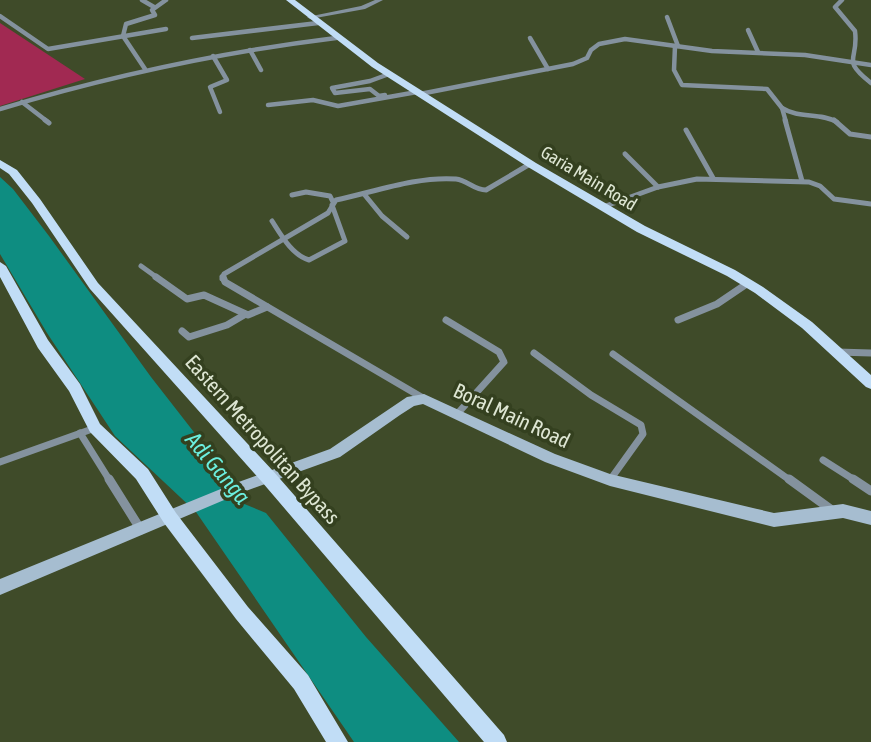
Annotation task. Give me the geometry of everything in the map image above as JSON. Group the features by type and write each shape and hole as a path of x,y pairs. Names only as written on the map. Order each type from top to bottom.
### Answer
{"main road":[{"name":"Garia Main Road","path":"290,0 336,38 530,164 603,207 748,283 785,307 871,383"},
{"name":"Eastern Metropolitan Bypass","path":"0,163 13,172 36,201 94,286 268,477 497,742"},
{"path":"0,266 43,344 75,388 87,431 142,474 170,519 242,613 301,681 338,742"},
{"name":"Boral Main Road","path":"0,587 170,519 238,488 335,453 394,411 411,401 424,399 550,458 610,480 774,520 833,511 852,512 871,519"}],"street":[{"path":"142,0 154,7"},
{"path":"154,7 166,0"},
{"path":"192,38 314,20 366,7 380,0"},
{"path":"842,0 835,7 853,22 858,35 851,62 858,73 871,83"},
{"path":"145,69 123,36 126,24 155,15 154,7"},
{"path":"0,16 48,49 166,29"},
{"path":"667,17 676,46 674,70 682,85 759,86 766,89 782,108 802,181"},
{"path":"748,30 758,52"},
{"path":"0,109 145,69 336,38"},
{"path":"530,38 548,69"},
{"path":"268,105 313,100 338,106 548,69 583,61 591,50 609,41 639,40 871,65"},
{"path":"250,50 261,70"},
{"path":"214,56 227,80 210,87 220,112"},
{"path":"389,74 370,81 333,87 333,92 372,89 381,96 416,92"},
{"path":"22,102 49,123"},
{"path":"782,108 797,115 830,118 853,137 871,137"},
{"path":"686,130 713,178"},
{"path":"625,154 658,187"},
{"path":"424,399 222,278 233,267 328,213 332,204 411,183 454,179 478,190 486,190 530,164"},
{"path":"603,207 658,187 713,178 802,181 820,186 834,199 871,204"},
{"path":"272,221 283,239 304,259 309,260 343,244 345,241 330,197 317,193 292,195"},
{"path":"364,194 382,216 407,237"},
{"path":"141,266 187,299 204,295 244,315"},
{"path":"678,320 718,304 748,283"},
{"path":"182,331 189,337 227,325 244,315 267,307"},
{"path":"446,320 499,352 504,362 458,413"},
{"path":"836,352 871,353"},
{"path":"534,353 591,395 641,425 643,434 610,480"},
{"path":"613,354 833,511"},
{"path":"0,462 87,431 141,530"},
{"path":"823,460 871,491"}],"shaded area":[{"path":"0,23 85,79 0,106"}],"water":[{"name":"Adi Ganga","path":"0,177 13,189 49,236 151,377 225,472 237,501 266,513 366,637 459,742 354,742 196,512 115,436 47,333 0,254"}]}
